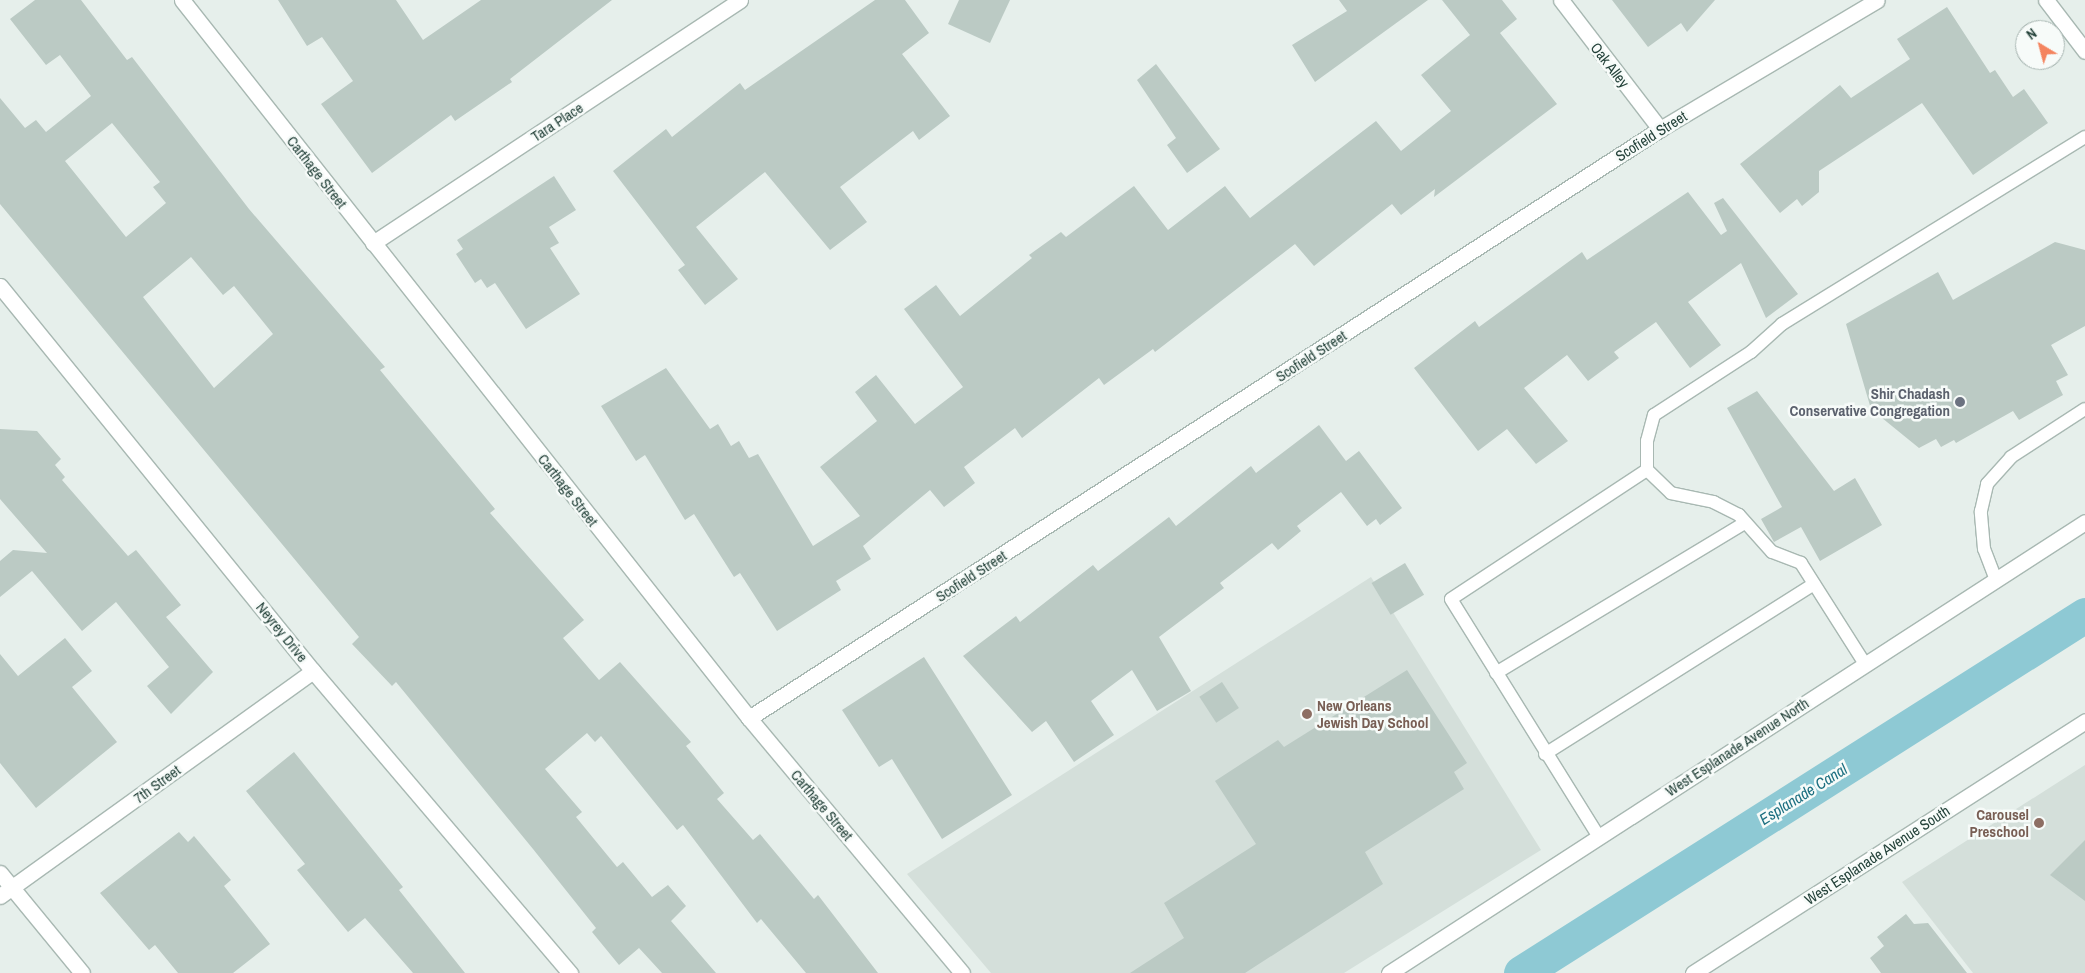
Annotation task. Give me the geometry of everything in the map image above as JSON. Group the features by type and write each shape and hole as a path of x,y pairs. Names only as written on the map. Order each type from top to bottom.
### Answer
{"street":[{"name":"Carthage Street","path":"182,0 749,718 962,973"},
{"name":"Tara Place","path":"373,243 740,0"},
{"name":"Oak Alley","path":"1561,0 1660,129"},
{"name":"Scofield Street","path":"749,718 1660,129 1877,0"},
{"path":"2046,0 2085,51"},
{"name":"Neyrey Drive","path":"0,286 314,671 570,973"},
{"name":"West Esplanade Avenue North","path":"1389,973 2085,522"},
{"name":"7th Street","path":"6,892 314,671"},
{"name":"West Esplanade Avenue South","path":"1693,973 2085,722"},
{"path":"0,873 6,892 82,973"}],"lane":[{"path":"1865,664 1801,564 1772,552 1746,523 1714,502 1671,493 1646,470 1647,441 1654,415 1751,352 1782,324 2085,137"},
{"path":"1996,580 1984,549 1981,511 1987,484 2010,457 2085,409"},
{"path":"1599,837 1451,599 1646,470"},
{"path":"1496,674 1746,523"},
{"path":"1546,754 1814,584"}],"shaded area":[{"name":"New Orleans Jewish Day School","path":"1371,577 1541,850 1344,973 991,973 907,874"},
{"name":"Carousel Preschool","path":"2085,765 2085,973 1973,973 1902,882"}],"building":[{"path":"35,0 81,0 127,60 132,57 249,209 385,367 380,370 495,509 490,513 584,620 563,638 599,680 620,662 691,742 686,746 724,793 717,799 753,840 760,834 814,899 818,895 878,973 806,973 761,919 757,923 683,825 677,830 601,736 595,742 587,733 545,769 582,812 576,817 617,867 623,862 652,897 668,885 686,906 671,921 716,973 662,973 639,948 619,965 592,932 596,928 533,849 396,682 392,686 352,644 359,637 0,204 0,98 25,128 36,120 46,132 91,96 60,55 46,65 10,19","holes":["112,123 160,182 153,187 166,203 126,237 65,161","191,257 223,295 234,286 273,334 214,388 143,297"]},
{"path":"278,0 396,0 423,40 481,0 612,0 510,79 512,82 455,121 451,115 372,173 321,104 353,81 322,37 307,46"},
{"path":"875,0 905,0 929,33 902,54 950,116 919,140 913,131 840,187 867,222 830,250 765,172 696,227 738,279 705,305 678,270 685,265 613,171 666,129 672,137 740,83 745,90"},
{"path":"959,0 1010,0 990,43 948,24"},
{"path":"1339,0 1428,0 1315,82 1292,45 1347,11"},
{"path":"1442,0 1502,0 1517,19 1500,33 1557,104 1434,197 1435,189 1401,215 1392,204 1314,266 1295,244 1155,352 1153,349 1104,385 1099,378 1022,438 1015,428 964,467 975,483 944,507 930,490 863,546 871,559 836,581 841,590 777,631 740,573 734,577 694,514 685,520 645,455 636,461 601,406 666,368 710,429 718,424 731,446 739,441 749,458 758,454 813,546 860,516 820,467 877,421 855,392 876,375 915,424 963,387 904,309 936,285 960,316 1032,258 1029,255 1061,232 1066,237 1134,186 1168,230 1225,186 1250,218 1376,121 1401,151 1451,111 1421,75 1470,35"},
{"path":"1612,0 1715,0 1687,32 1681,23 1648,47"},
{"path":"1947,7 1990,73 1995,70 2013,97 2024,89 2048,123 1973,175 1922,103 1819,171 1819,192 1802,206 1797,199 1780,213 1740,164 1840,85 1851,98 1910,59 1897,39"},
{"path":"1156,64 1220,149 1187,173 1167,145 1176,138 1137,80"},
{"path":"554,176 576,210 549,227 559,243 550,248 580,294 526,329 495,283 487,288 481,279 475,283 456,254 463,249 457,240"},
{"path":"1688,192 1721,235 1727,231 1714,203 1723,198 1798,294 1766,318 1741,263 1688,302 1721,345 1690,368 1656,322 1614,352 1619,358 1588,381 1567,355 1524,388 1568,441 1536,464 1507,429 1478,451 1414,368 1475,321 1479,327 1582,252 1587,260"},
{"name":"Shir Chadash Conservative Congregation","path":"2055,242 2085,250 2085,326 2051,345 2068,375 2056,381 2063,395 2019,420 2013,411 1956,443 1954,440 1941,447 1936,439 1919,448 1871,409 1846,324 1938,272 1953,300"},
{"path":"1757,391 1834,491 1855,478 1882,525 1820,561 1801,527 1774,542 1761,519 1782,507 1727,408"},
{"path":"1319,425 1346,461 1359,451 1402,508 1380,525 1376,519 1367,526 1341,492 1297,526 1301,531 1278,550 1272,543 1220,583 1224,588 1159,637 1191,691 1157,711 1132,670 1091,701 1114,735 1074,762 1046,721 1032,732 963,656 1016,616 1020,622 1093,565 1098,571 1169,517 1176,526 1251,466 1256,473"},
{"path":"0,429 37,431 61,459 55,465 65,477 62,480 128,556 136,550 181,605 166,617 213,672 171,714 147,686 169,667 116,602 82,631 32,571 0,597 0,561 13,550 47,553 0,499"},
{"path":"1405,563 1424,595 1391,615 1372,583"},
{"path":"65,638 92,671 72,687 117,742 36,808 0,763 0,654 18,676"},
{"path":"924,657 1012,795 942,839 892,759 879,767 842,710"},
{"path":"1407,670 1467,763 1454,772 1464,789 1365,852 1383,884 1245,973 1130,973 1184,938 1164,903 1256,844 1215,781 1278,740 1284,747"},
{"path":"1222,682 1239,708 1216,723 1199,697"},
{"path":"294,752 403,887 399,890 465,973 413,973 365,918 348,932 297,870 305,864 246,791"},
{"path":"179,832 188,842 194,836 231,880 224,886 270,944 233,973 178,973 155,945 149,950 100,893"},
{"path":"2085,840 2085,901 2050,875"},
{"path":"1906,914 1914,924 1928,923 1967,973 1881,973 1870,958 1884,946 1877,937"}],"waterway":[{"name":"Esplanade Canal","path":"1521,973 2085,615"}],"place":[{"name":"Shir Chadash Conservative Congregation","path":"1960,402"},
{"name":"New Orleans Jewish Day School","path":"1307,714"},
{"name":"Carousel Preschool","path":"2039,823"}]}
